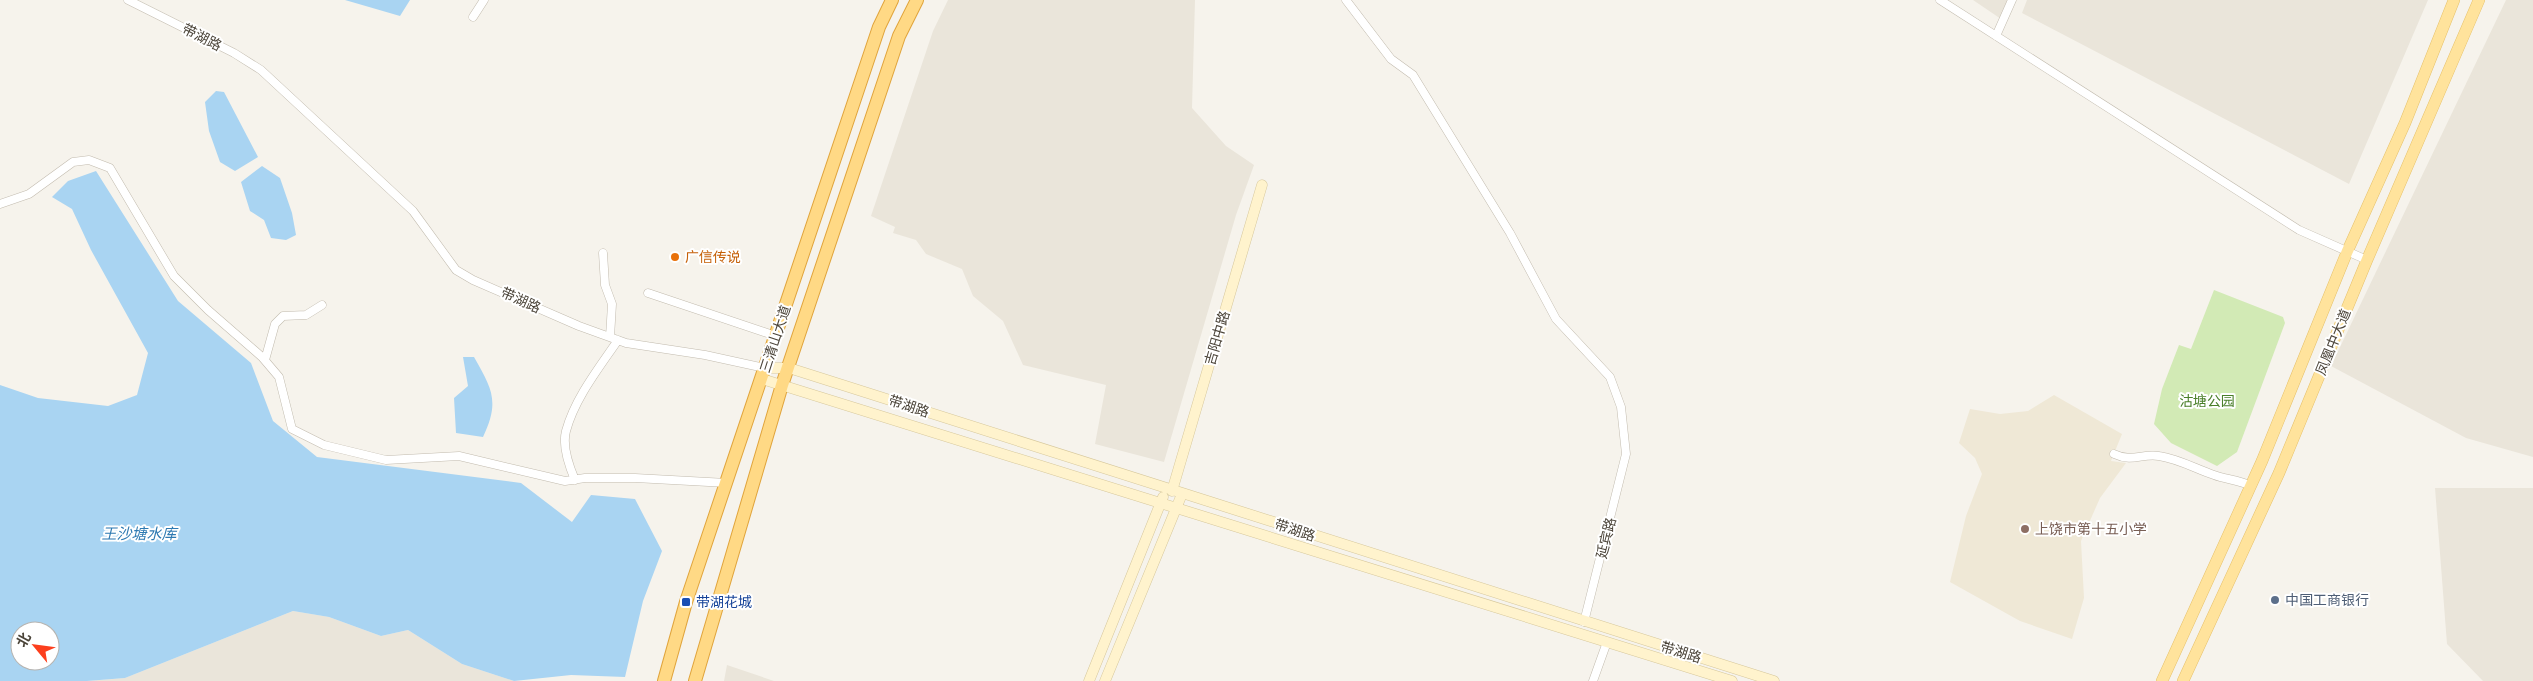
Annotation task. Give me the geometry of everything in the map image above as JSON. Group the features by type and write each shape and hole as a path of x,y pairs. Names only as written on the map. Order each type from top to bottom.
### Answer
{"highway":[{"name":"三清山大道","path":"664,681 686,602 880,27 892,0"},
{"name":"三清山大道","path":"695,681 782,385 899,36 917,0"}],"main road":[{"name":"凤凰中大道","path":"2162,681 2251,486 2346,252 2405,123 2454,0"},
{"name":"凤凰中大道","path":"2183,681 2279,473 2367,260 2479,0"},
{"name":"吉阳中路","path":"1105,681 1178,508 1174,492 1262,185"},
{"name":"带湖路","path":"764,374 789,368 1174,492 1774,681"},
{"name":"带湖路","path":"764,374 782,385 1732,681"},
{"name":"吉阳中路","path":"1088,681 1162,503 1174,492"}],"street":[{"name":"带湖路","path":"128,0 228,50 261,70 413,211 456,270 473,280 579,326 614,338 764,374"},
{"path":"473,18 484,0"},
{"name":"延宾路","path":"1346,0 1391,59 1413,75 1510,233 1556,320 1610,377 1621,407 1626,454 1584,622"},
{"path":"1940,0 2299,230 2367,260"},
{"path":"1996,36 2012,0"},
{"path":"0,204 28,194 73,162 89,160 110,168 174,276 208,310 265,360 279,377 292,429 324,445 386,460 459,456 565,481 636,478 727,483"},
{"path":"574,480 568,464 565,432 583,393 614,338 612,304 605,285 603,253"},
{"path":"648,293 776,336"},
{"path":"265,360 275,324 283,316 306,315 322,305"},
{"path":"2114,454 2125,459 2157,455 2166,457 2216,476 2235,479 2251,486"},
{"path":"1593,681 1607,642"}],"shaded area":[{"path":"948,0 1195,0 1192,108 1226,146 1254,165 1236,215 1164,462 1095,444 1106,385 1023,365 1003,321 973,296 962,269 926,254 916,240 893,233 895,227 871,216 933,31"},
{"path":"1973,0 2013,0 2004,21"},
{"path":"2027,0 2428,0 2349,184 2022,13"},
{"path":"2506,0 2533,0 2533,457 2466,438 2331,366"},
{"name":"上饶市第十五小学","path":"2054,395 2122,434 2111,461 2126,463 2100,498 2081,541 2084,598 2072,639 2020,621 1950,582 1966,516 1982,474 1975,458 1959,443 1970,409 2000,414 2028,411"},
{"path":"2435,488 2533,488 2533,681 2483,681 2447,644"},
{"path":"293,611 329,617 381,636 408,630 462,664 514,681 88,681 125,678"},
{"path":"727,665 774,681 724,681"}],"green space":[{"name":"沽塘公园","path":"2214,290 2283,317 2285,323 2237,452 2217,466 2171,443 2154,424 2162,389 2179,345 2191,349"}],"water":[{"path":"345,0 410,0 400,16"},
{"path":"216,91 224,92 258,157 235,171 220,162 209,131 205,102"},
{"path":"262,166 280,178 292,213 296,235 286,240 271,238 264,220 250,211 241,182"},
{"name":"王沙塘水库","path":"96,171 178,301 251,363 273,421 317,457 521,483 572,522 591,495 635,499 662,551 643,601 625,677 571,675 514,681 462,664 408,630 381,636 329,617 293,611 125,678 87,681 0,681 0,385 38,398 108,406 137,395 148,353 91,250 72,209 52,197 68,181"},
{"path":"463,357 474,357 492,396 491,414 483,437 456,433 454,398 468,386"}],"place":[{"name":"广信传说","path":"675,257"},
{"name":"上饶市第十五小学","path":"2025,529"},
{"name":"中国工商银行","path":"2275,600"},
{"name":"带湖花城","path":"686,602"}]}
